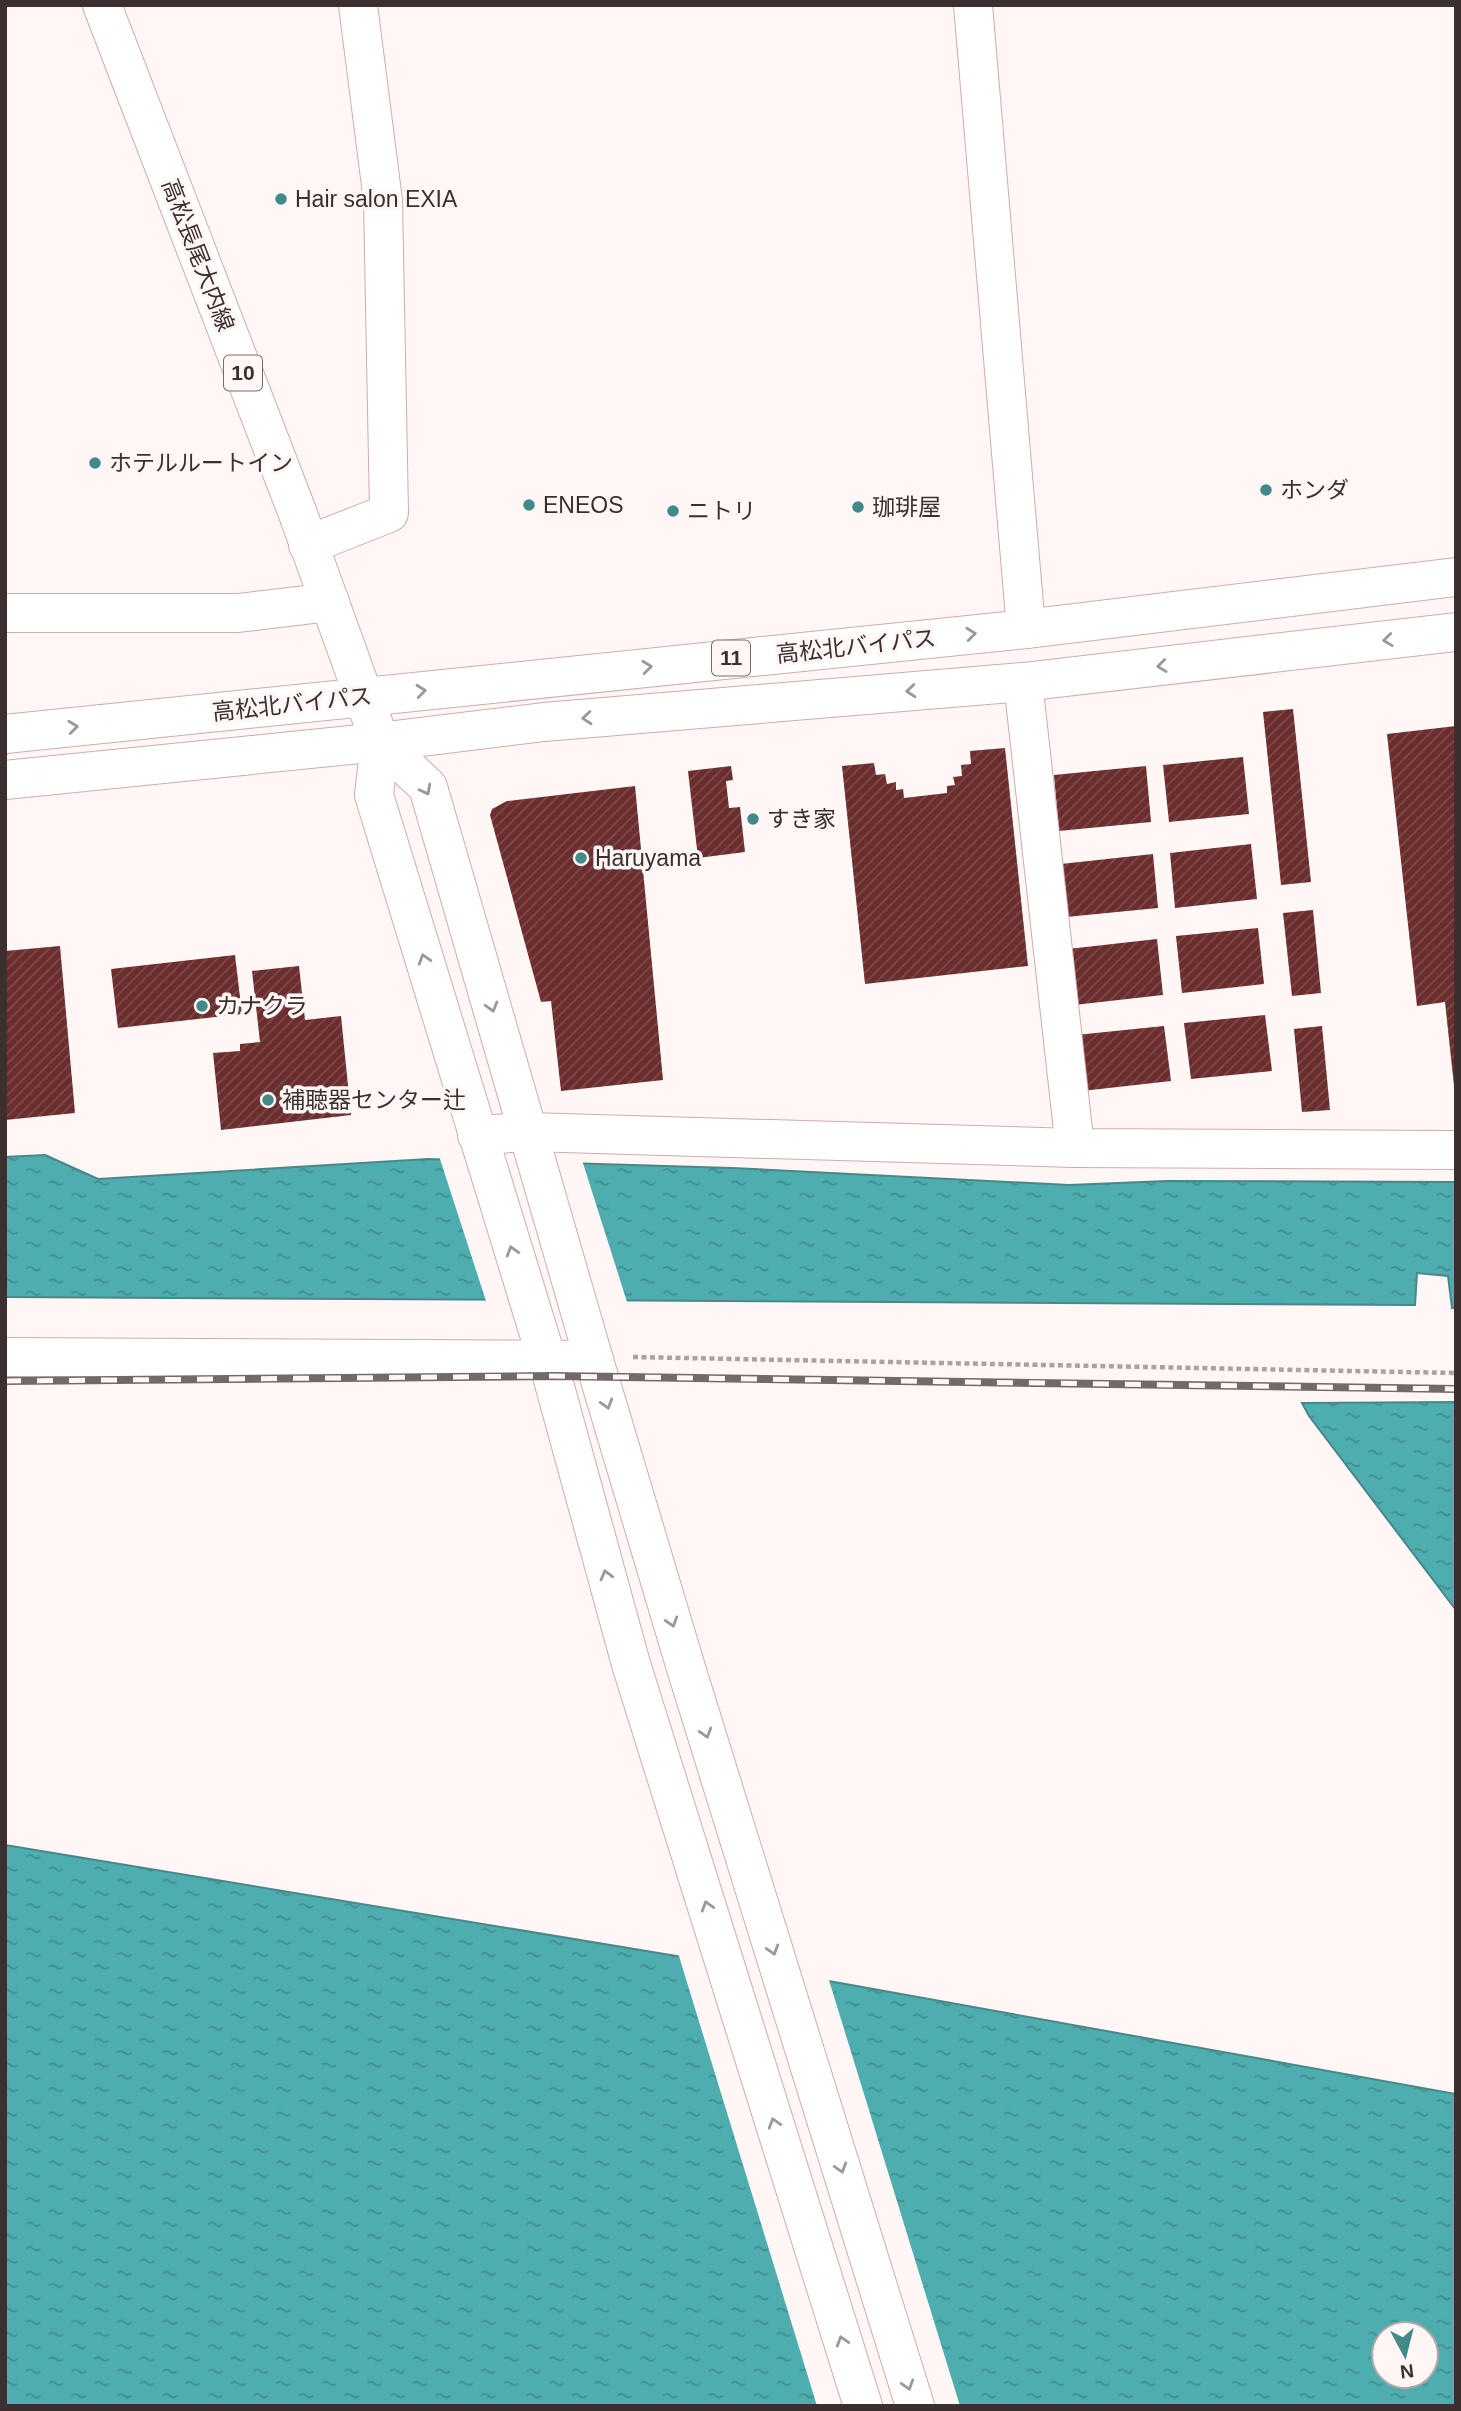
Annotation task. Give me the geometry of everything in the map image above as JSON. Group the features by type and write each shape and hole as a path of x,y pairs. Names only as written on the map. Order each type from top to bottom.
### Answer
{"main road":[{"name":"高松長尾大内線","path":"102,5 330,602 380,741"},
{"path":"308,545 389,513 383,201 358,5"},
{"path":"973,5 1026,629"},
{"name":"高松北バイパス","path":"5,734 1026,629 1456,577"},
{"path":"5,613 238,613 330,602"},
{"name":"高松北バイパス","path":"5,780 544,722 1023,682 1456,632"},
{"path":"1023,682 1075,1147"},
{"path":"380,741 428,786 686,1668 915,2406"},
{"path":"380,741 374,795 546,1359 631,1664 863,2406"},
{"path":"480,1143 1456,1150"},
{"path":"5,1357 594,1360"}],"path":[{"path":"594,1360 630,1356 1456,1373"}],"water":[{"path":"45,1155 98,1179 428,1159 732,1168 1069,1185 1167,1181 1456,1182 1456,1308 1452,1308 1448,1276 1417,1273 1415,1305 5,1297 5,1157"},
{"path":"1456,1402 1456,1610 1309,1416 1302,1403"},
{"path":"5,1845 840,1983 1456,2094 1456,2406 5,2406"}],"pier":[{"path":"439,1156 582,1160 628,1305 487,1304"},
{"path":"678,1953 828,1977 960,2406 817,2406"}],"building":[{"path":"1293,709 1311,882 1281,885 1263,712"},
{"path":"1456,726 1454,1086 1445,1002 1417,1006 1387,734"},
{"path":"1005,748 1028,966 865,984 842,766 874,763 876,775 885,774 887,784 896,782 896,790 903,789 904,798 947,793 947,786 955,785 953,777 962,776 961,765 971,764 970,751"},
{"path":"1243,757 1249,814 1169,822 1163,765"},
{"path":"731,766 733,780 726,781 729,808 740,807 745,852 698,858 688,771"},
{"path":"1146,766 1151,822 1059,831 1054,775"},
{"path":"635,786 663,1080 561,1091 551,1001 541,1002 490,815 492,809 507,801"},
{"path":"1251,844 1257,899 1175,908 1170,853"},
{"path":"1153,854 1158,908 1066,917 1061,864"},
{"path":"1313,910 1321,993 1292,996 1283,913"},
{"path":"1258,928 1264,984 1182,993 1176,936"},
{"path":"1157,939 1163,995 1074,1005 1068,949"},
{"path":"60,946 75,1113 5,1120 5,951"},
{"path":"235,955 242,1014 118,1028 111,969"},
{"path":"299,966 305,1020 341,1016 351,1115 221,1130 213,1053 240,1051 240,1044 260,1042 252,971"},
{"path":"1265,1015 1272,1071 1191,1079 1184,1023"},
{"path":"1164,1026 1171,1081 1082,1091 1076,1035"},
{"path":"1322,1026 1330,1110 1302,1112 1294,1029"}],"railway":[{"path":"5,1381 552,1376 1456,1389"}],"place":[{"name":"Hair salon EXIA","path":"281,199"},
{"name":"ホテルルートイン","path":"95,463"},
{"name":"ホンダ","path":"1266,490"},
{"name":"ENEOS","path":"529,505"},
{"name":"珈琲屋","path":"858,507"},
{"name":"ニトリ","path":"673,511"},
{"name":"すき家","path":"753,819"},
{"name":"Haruyama","path":"581,858"},
{"name":"カナクラ","path":"202,1006"},
{"name":"補聴器センター辻","path":"268,1100"}]}
